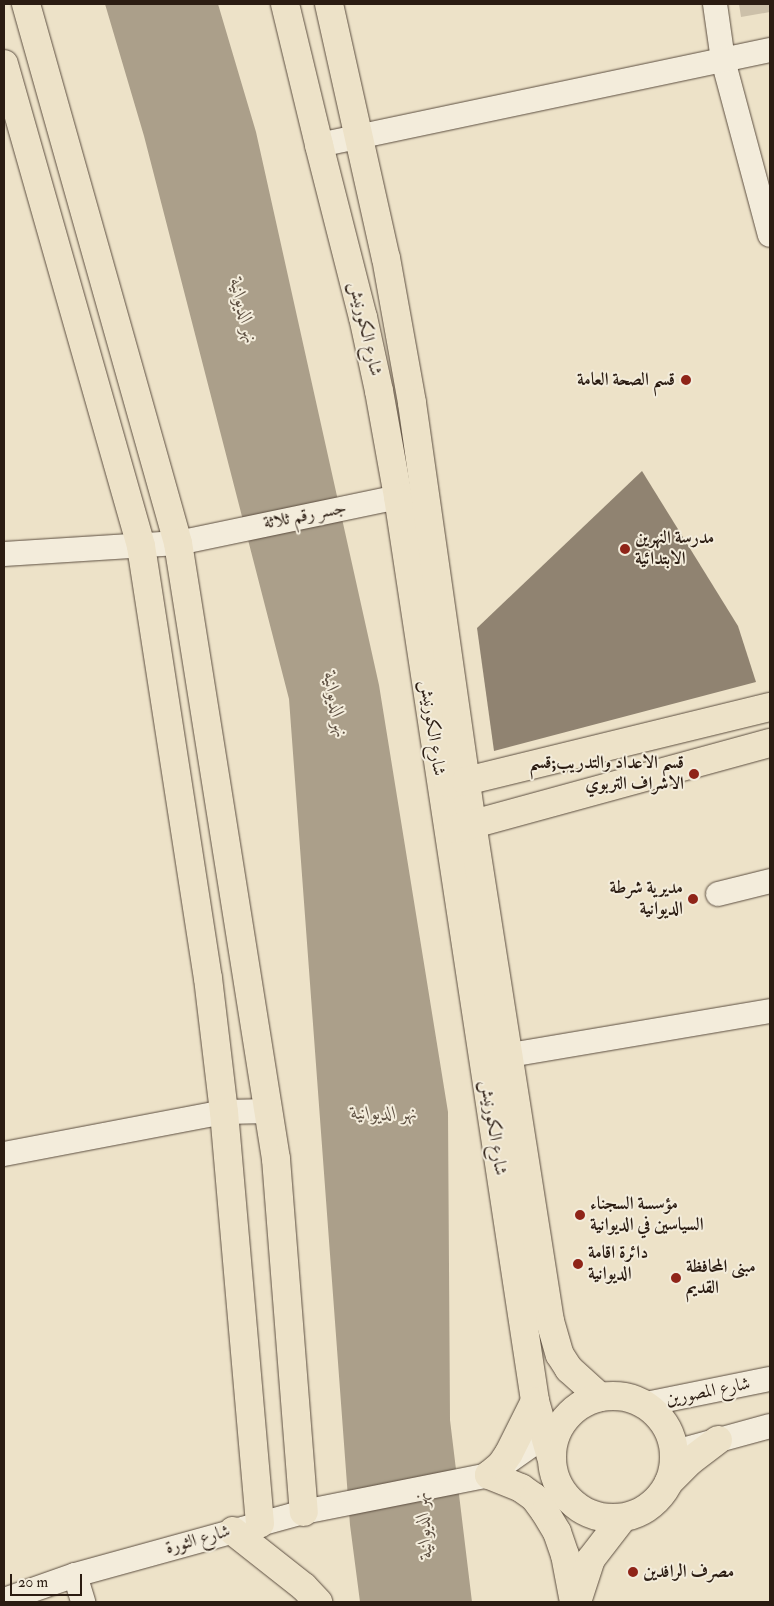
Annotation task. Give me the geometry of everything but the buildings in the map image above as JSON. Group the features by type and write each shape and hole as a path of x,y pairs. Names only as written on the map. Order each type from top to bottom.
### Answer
{"main road":[{"path":"26,4 178,543 270,1111 276,1159 304,1512"},
{"name":"شارع الكورنيش","path":"285,4 306,95 363,317 391,499 453,782"},
{"name":"شارع الكورنيش","path":"328,4 386,258 412,403 453,782 535,1401 552,1440"},
{"path":"4,64 141,546 208,978 224,1112 260,1523"},
{"path":"306,95 315,106 325,110 333,109 340,104 345,85"},
{"path":"453,782 770,707"},
{"path":"460,827 770,743"},
{"name":"شارع الكورنيش","path":"460,827 510,1055 553,1338 569,1369 600,1397"},
{"path":"620,1520 595,1516 579,1509 565,1497 556,1482 552,1440 570,1412 584,1403 600,1397 615,1396 637,1400 646,1404 662,1422 675,1452 669,1482"},
{"path":"481,1477 501,1465 535,1401"},
{"path":"576,1602 591,1559 620,1520 646,1509 660,1497 669,1482 690,1461 718,1440"},
{"path":"481,1477 521,1488 534,1497 557,1532 565,1555 576,1602"},
{"path":"233,1531 299,1582 318,1602"}],"street":[{"path":"714,4 723,60 770,235"},
{"path":"319,145 770,50"},
{"name":"جسر رقم ثلاثة","path":"4,554 178,543 391,499"},
{"path":"718,894 770,881"},
{"path":"510,1055 770,1011"},
{"path":"4,1154 224,1112 270,1111"},
{"name":"شارع المصورين","path":"646,1404 770,1380"},
{"path":"675,1452 770,1426"},
{"path":"481,1477 552,1440"},
{"name":"شارع الثورة","path":"4,1600 75,1575 260,1523 337,1504 481,1477"},
{"path":"75,1575 83,1602"}],"shaded area":[{"path":"739,4 770,4 770,12 741,17"}],"water":[{"name":"نهر الديوانية","path":"105,4 218,4 256,132 379,685 448,1112 450,1420 472,1602 360,1602 350,1525 289,699 144,136"}],"place":[{"name":"قسم الصحة العامة","path":"686,380"},
{"name":"مدرسة النهرين الابتدائية","path":"625,549"},
{"name":"قسم الاعداد والتدريب;قسم الاشراف التربوي","path":"694,774"},
{"name":"مديرية شرطة الديوانية","path":"693,899"},
{"name":"مؤسسة السجناء السياسين في الديوانية","path":"580,1215"},
{"name":"دائرة اقامة الديوانية","path":"578,1264"},
{"name":"مبنى المحافظة القديم","path":"676,1278"},
{"name":"مصرف الرافدين","path":"633,1572"}]}
